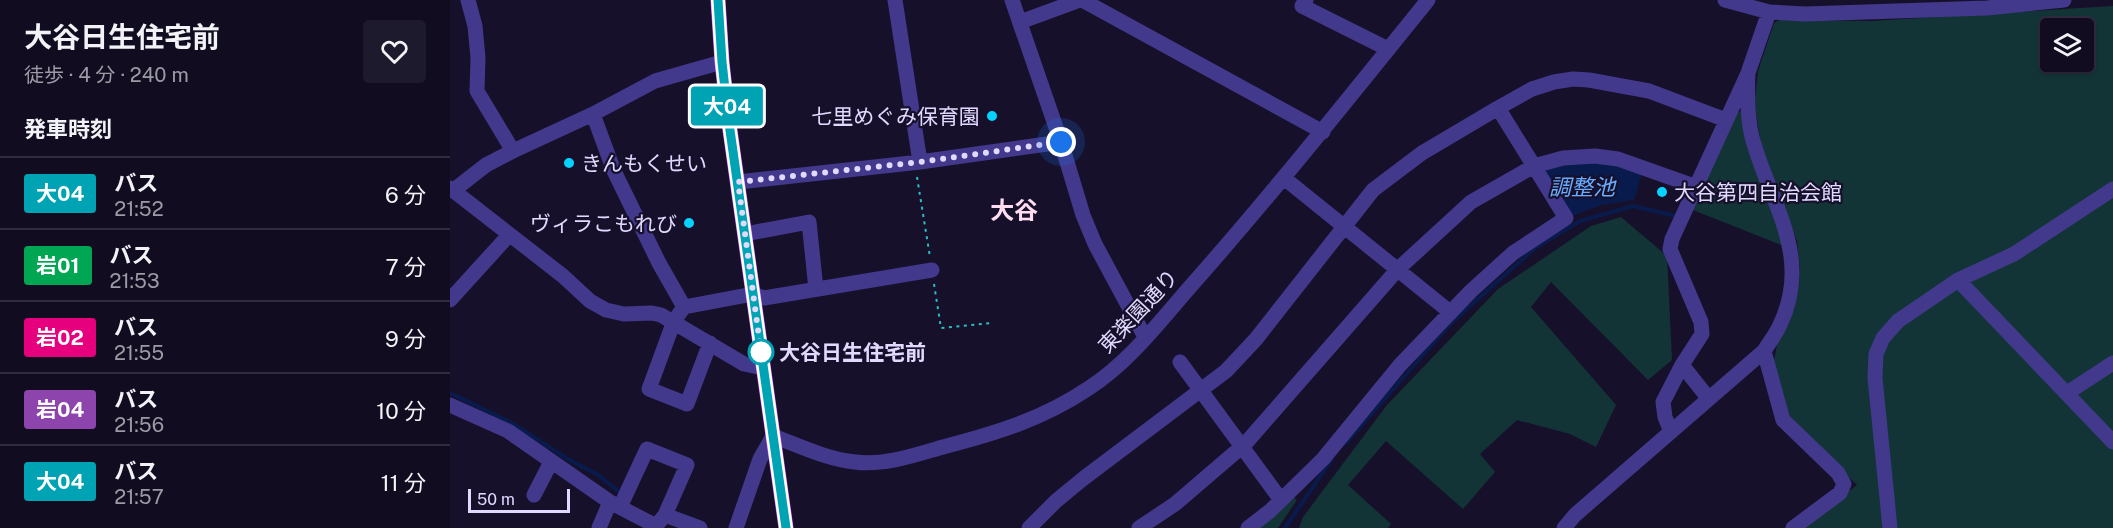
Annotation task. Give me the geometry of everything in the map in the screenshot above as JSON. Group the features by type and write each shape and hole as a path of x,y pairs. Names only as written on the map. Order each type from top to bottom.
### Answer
{"main road":[{"path":"718,0 722,62 786,528"}],"street":[{"path":"468,0 475,26 478,58 477,92 513,151"},
{"path":"895,0 920,162"},
{"path":"1012,0 1083,214 1095,244 1145,337"},
{"path":"1020,22 1081,0 1323,132"},
{"path":"1306,0 1302,6 1388,49"},
{"name":"東楽園通り","path":"773,436 820,454 857,463 879,462 916,455 993,434 1040,417 1091,387 1126,358 1284,178 1428,0"},
{"path":"1725,0 1769,12 1805,14 1847,6 1987,8 2064,0"},
{"path":"1671,432 1665,417 1663,402 1682,365 1702,334 1701,322 1670,249 1672,239 1748,73 1769,12"},
{"path":"722,62 655,81 593,114 486,165 452,189 590,301 606,310 624,314 652,313 674,321 744,364 763,368"},
{"path":"1564,528 1575,515 1764,351 1779,328 1789,301 1793,274 1792,249 1752,137 1747,105 1748,73"},
{"path":"1029,528 1056,501 1084,478 1226,372 1256,339 1373,190 1422,153 1498,108 1532,89 1573,79 1649,91 1726,120"},
{"path":"1248,528 1323,459 1393,373 1450,312 1513,253 1566,218 1498,108"},
{"path":"593,114 614,171 684,307"},
{"path":"738,182 920,162 1061,142"},
{"path":"1139,528 1175,504 1242,446 1398,269 1472,202 1534,166 1563,158 1595,156 1618,159 1697,187"},
{"path":"1284,178 1450,312"},
{"path":"1890,528 1875,378 1876,354 1883,338 1898,321 1958,280 2014,254 2113,189"},
{"path":"745,234 809,222 816,289"},
{"path":"450,300 509,235"},
{"path":"710,343 687,404 650,389 674,321 684,307 753,294 764,298 932,270"},
{"path":"1958,280 2112,439"},
{"path":"1764,351 1786,426 1838,473 1844,484 1840,493 1793,528"},
{"path":"1180,362 1281,500"},
{"path":"2067,393 2113,363"},
{"path":"1682,365 1709,399"},
{"path":"450,405 508,431 615,505 650,526 656,526 665,514 687,465 647,449 615,505 599,528"},
{"path":"736,528 760,459 773,436"},
{"path":"534,495 551,462"},
{"path":"665,514 700,528"}],"green space":[{"path":"2113,6 2113,528 1800,528 1857,485 1791,421 1774,361 1778,340 1794,308 1800,267 1797,241 1761,143 1756,113 1758,71 1774,23 1779,20 1872,21"},
{"path":"1742,111 1784,246 1693,210 1737,112"},
{"path":"1621,217 1667,256 1672,360 1648,380 1551,282 1531,307 1616,405 1596,447 1570,434 1517,420 1480,454 1495,472 1463,509 1386,441 1348,485 1391,524 1388,528 1299,528 1303,517 1387,405 1498,289 1591,226"},
{"path":"1292,496 1297,500 1278,528 1252,528"}],"water":[{"name":"調整池","path":"1577,163 1613,164 1642,173 1634,200 1602,205 1572,216 1545,172 1546,167"}],"waterway":[{"path":"1345,444 1452,322 1535,248 1580,221 1633,206 1676,216"},
{"path":"450,393 512,423 566,458 598,475 622,494"},
{"path":"1285,528 1332,459"}],"bus line":[{"name":"大04","path":"718,0 728,116 786,528"}],"place":[{"name":"七里めぐみ保育園","path":"992,116"},
{"name":"きんもくせい","path":"569,163"},
{"name":"大谷第四自治会館","path":"1662,192"},
{"name":"ヴィラこもれび","path":"689,223"},
{"name":"大谷日生住宅前","path":"761,352"}],"district":[{"name":"大谷","path":"1014,210"}],"route":[{"path":"761,352 738,182 920,162 1061,142"}]}
